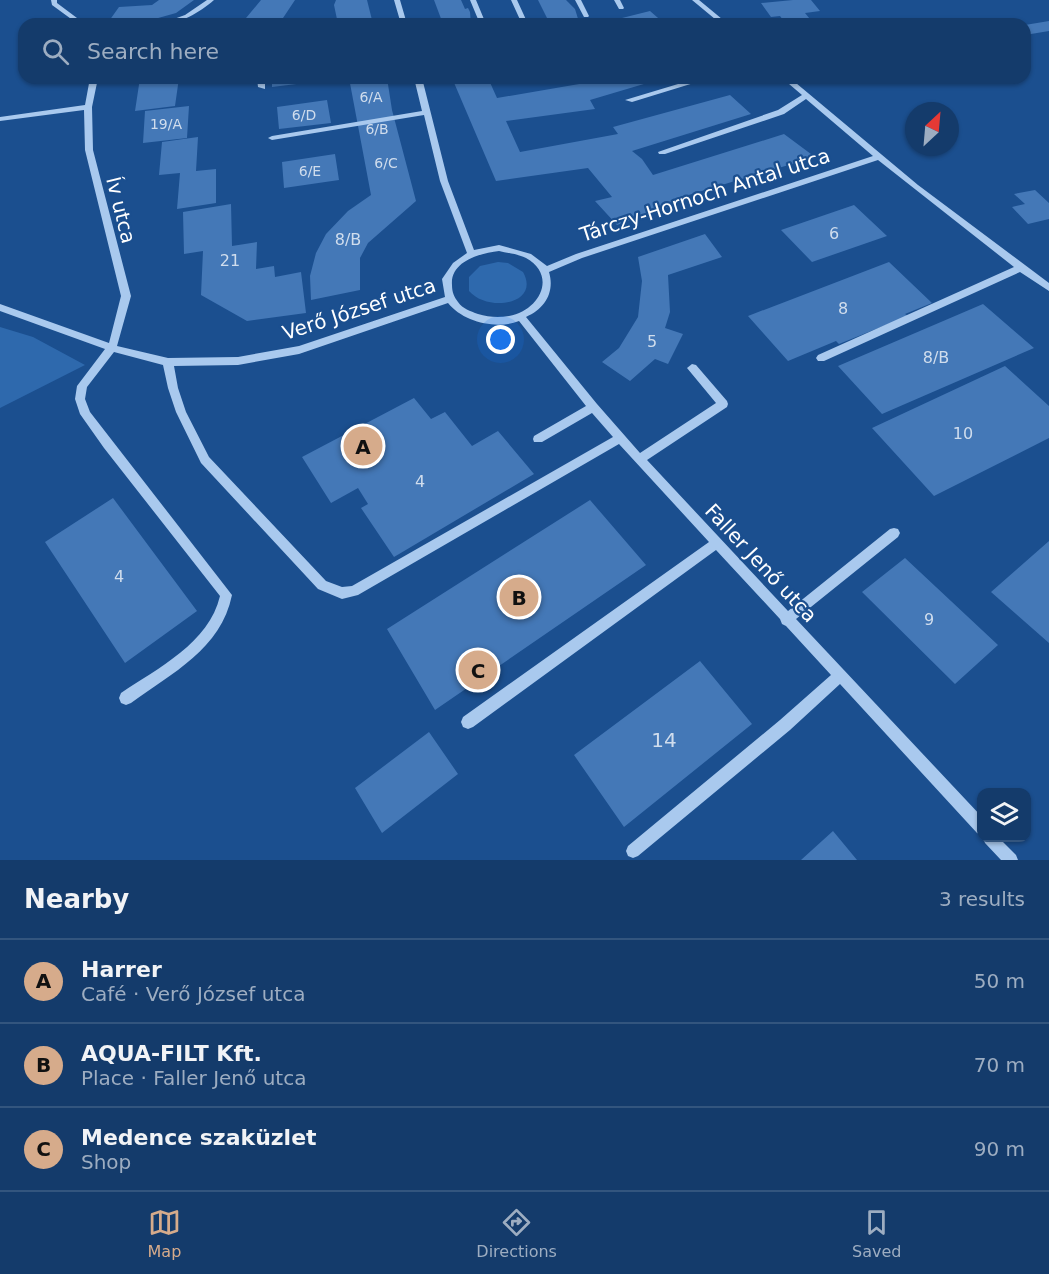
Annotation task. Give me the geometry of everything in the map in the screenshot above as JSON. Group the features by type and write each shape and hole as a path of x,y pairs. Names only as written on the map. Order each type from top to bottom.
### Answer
{"street":[{"path":"54,0 54,4 74,18"},
{"path":"182,18 211,0"},
{"path":"397,0 402,18"},
{"path":"473,0 480,18"},
{"path":"514,0 522,18"},
{"path":"578,0 586,16"},
{"path":"617,0 621,8"},
{"path":"694,0 718,18"},
{"name":"Ív utca","path":"93,84 88,107 89,150 126,296 112,348"},
{"path":"419,84 444,181 471,254"},
{"path":"629,100 685,84"},
{"name":"Tárczy-Hornoch Antal utca","path":"793,84 876,158 1049,288"},
{"path":"662,152 740,128 781,112 806,96"},
{"path":"0,119 88,107"},
{"path":"272,138 426,112"},
{"name":"Tárczy-Hornoch Antal utca","path":"545,270 579,256 876,158"},
{"path":"484,249 513,250 538,261 545,270 548,291 534,310 521,317 488,321 465,313 450,299 447,279 451,268 471,254 484,249"},
{"path":"821,358 1020,268"},
{"name":"Verő József utca","path":"0,307 112,348 168,362 238,361 299,350 450,299"},
{"name":"Faller Jenő utca","path":"521,317 620,438 786,620 977,824"},
{"path":"112,348 82,386 80,399 85,414 226,595 225,610 207,637 126,698"},
{"path":"168,362 170,385 190,435 205,459 322,585 342,593 354,591 620,438"},
{"path":"639,459 723,404 692,368"},
{"path":"538,439 593,407"},
{"path":"786,620 894,533"},
{"path":"468,722 716,544"},
{"path":"633,851 785,725 840,675"},
{"path":"995,842 1011,860"}],"shaded area":[{"path":"498,262 508,263 523,272 527,283 525,292 510,302 488,302 469,291 469,277 480,266"},
{"path":"0,327 33,337 85,365 0,408"}],"building":[{"path":"159,0 194,0 176,13 158,18 111,18 119,7 152,5"},
{"path":"261,0 295,0 283,18 246,18"},
{"path":"336,0 367,0 372,18 337,18 334,5"},
{"path":"434,0 461,0 465,9 468,8 470,12 470,18 441,18"},
{"path":"538,0 566,0 575,9 578,18 547,18"},
{"path":"811,0 820,11 805,13 809,18 771,17 761,3"},
{"path":"650,11 658,18 622,18"},
{"path":"1049,21 1049,31 1031,34 1031,24"},
{"path":"139,84 178,84 175,106 135,111"},
{"path":"272,84 296,84 272,87"},
{"path":"350,84 388,84 392,110 416,201 368,243 360,258 360,290 311,300 310,276 316,253 326,234 348,211 371,195"},
{"path":"455,84 491,84 497,98 579,84 644,84 590,100 595,109 506,121 520,152 618,134 613,127 730,95 751,114 632,151 642,159 653,175 784,134 815,157 672,200 677,204 617,225 595,201 612,197 588,168 496,181"},
{"path":"327,100 331,123 279,129 277,107"},
{"path":"189,106 187,138 143,143 145,111"},
{"path":"198,137 196,171 216,169 216,203 177,209 180,173 159,175 162,142"},
{"path":"335,154 339,180 284,188 282,162"},
{"path":"1035,190 1049,203 1049,219 1028,224 1012,207 1025,204 1014,194"},
{"path":"231,204 232,246 257,242 256,269 274,266 275,277 301,272 306,313 247,321 201,295 203,251 184,254 183,212"},
{"path":"854,205 887,236 812,262 781,230"},
{"path":"705,234 722,257 668,275 670,312 665,328 683,334 668,364 655,359 630,381 602,362 619,348 638,317 642,281 638,257"},
{"path":"889,262 932,303 905,314 908,316 839,344 836,341 788,361 748,316"},
{"path":"983,304 1034,348 882,414 838,366"},
{"path":"1005,366 1049,406 1049,438 934,496 872,428"},
{"path":"414,398 431,419 445,412 472,446 498,431 534,474 394,557 361,508 368,504 358,488 331,503 302,457"},
{"path":"113,498 197,611 125,663 45,542"},
{"path":"590,500 646,565 435,710 387,629"},
{"path":"1049,541 1049,643 991,592"},
{"path":"905,558 998,645 955,684 862,592"},
{"path":"700,661 752,724 624,827 574,755"},
{"path":"429,732 458,774 382,833 355,788"},
{"path":"833,831 857,860 801,860"}],"place":[{"name":"Harrer","path":"363,446"},
{"name":"AQUA-FILT Kft.","path":"519,597"},
{"name":"Medence szaküzlet","path":"478,670"}]}
